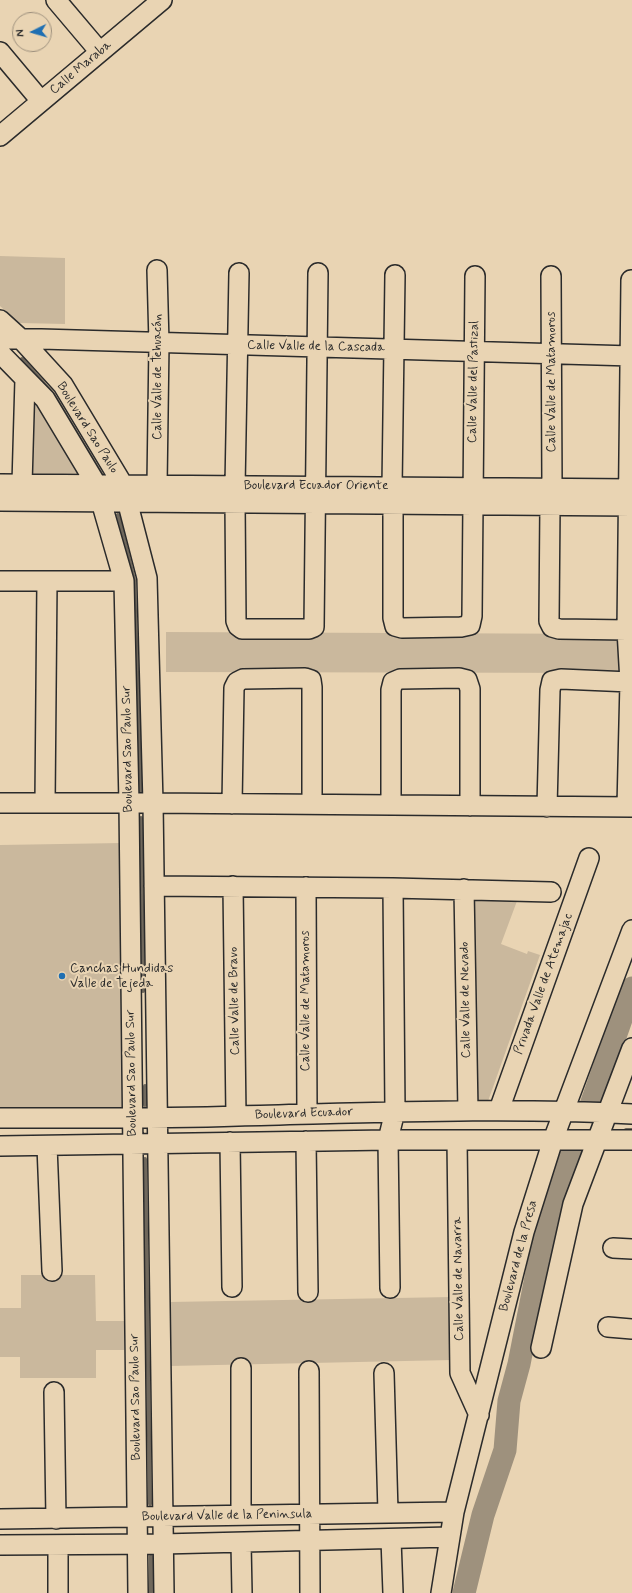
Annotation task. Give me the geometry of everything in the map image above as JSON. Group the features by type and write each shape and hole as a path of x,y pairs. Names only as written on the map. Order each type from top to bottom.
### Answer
{"street":[{"path":"56,0 100,52"},
{"name":"Calle Maraba","path":"0,136 160,1"},
{"path":"0,52 41,101"},
{"name":"Calle Valle de Tehuacán","path":"157,270 157,485"},
{"path":"239,273 235,494 236,621 238,626 242,629 309,629 314,626 318,273"},
{"path":"393,495 395,275"},
{"name":"Calle Valle del Pastizal","path":"393,495 393,618 395,626 402,628 461,627 470,625 472,616 475,276"},
{"name":"Calle Valle de Matamoros","path":"552,276 549,621 552,627 559,629 627,630"},
{"path":"0,803 629,807 631,680 627,630 631,497 630,280"},
{"name":"Boulevard Sao Paulo","path":"0,320 21,339 63,385 126,494"},
{"name":"Calle Valle de la Cascada","path":"0,339 631,356"},
{"name":"Boulevard Sao Paulo","path":"0,353 45,399 99,493"},
{"path":"22,484 25,379"},
{"name":"Boulevard Ecuador Oriente","path":"0,484 22,484 99,493 126,494 631,497"},
{"name":"Boulevard Ecuador Oriente","path":"126,494 157,485 235,494"},
{"name":"Boulevard Ecuador Oriente","path":"0,501 99,493"},
{"name":"Boulevard Sao Paulo Sur","path":"99,493 124,581 129,803 138,1593"},
{"name":"Boulevard Sao Paulo Sur","path":"126,494 147,578 153,803 162,1544 164,1593"},
{"path":"0,581 124,581"},
{"path":"45,803 47,581"},
{"path":"232,804 234,688 237,682 243,679 305,678 311,680 312,687 312,804"},
{"path":"391,805 391,690 393,682 400,679 459,678 467,680 470,689 470,806"},
{"path":"547,807 550,690 552,681 561,679 631,680"},
{"name":"Privada Valle de Atemajac","path":"499,1110 589,858"},
{"path":"154,886 464,889 552,892"},
{"name":"Calle Valle de Bravo","path":"233,886 236,1116"},
{"name":"Calle Valle de Matamoros","path":"306,887 307,1114"},
{"path":"390,1288 388,1140 395,1111 393,888"},
{"name":"Calle Valle de Nevado","path":"464,889 468,1111"},
{"name":"Boulevard de la Presa","path":"441,1593 454,1512 524,1232 553,1140 632,930"},
{"path":"541,1348 573,1204 597,1139 609,1113 632,1048"},
{"name":"Boulevard Ecuador","path":"0,1118 236,1116 395,1111 499,1110 632,1114"},
{"name":"Boulevard Ecuador","path":"0,1146 388,1140 632,1140"},
{"name":"Calle Valle de Navarra","path":"457,1140 460,1373 479,1415"},
{"path":"306,1141 308,1292"},
{"path":"230,1142 232,1287"},
{"path":"46,1146 52,1271"},
{"path":"613,1248 632,1249"},
{"path":"608,1327 632,1329"},
{"path":"241,1368 241,1515"},
{"path":"309,1370 310,1593"},
{"path":"384,1373 388,1512"},
{"path":"54,1392 56,1519"},
{"name":"Boulevard Valle de la Peninsula","path":"0,1519 454,1512"},
{"name":"Boulevard Valle de la Peninsula","path":"0,1545 241,1543 450,1537"},
{"path":"391,1539 393,1593"},
{"path":"241,1543 242,1593"},
{"path":"58,1545 58,1593"}],"shaded area":[{"path":"0,256 65,258 65,324 19,323 0,306"},
{"path":"33,399 61,439 81,473 33,474"},
{"path":"166,632 621,634 621,673 166,672"},
{"name":"Canchas Hundidas Valle de Tejeda","path":"122,843 124,1108 0,1108 0,845"},
{"path":"472,899 517,901 501,944 527,954 528,951 540,955 487,1104 474,1104"},
{"path":"21,1275 95,1275 96,1321 124,1321 124,1350 96,1350 96,1378 20,1378 20,1357 0,1357 0,1308 21,1308"},
{"path":"453,1297 452,1360 170,1366 170,1302"}],"waterway":[{"path":"22,359 53,394 104,479"},
{"path":"118,515 134,580 141,793"},
{"path":"141,818 143,991"},
{"path":"591,1105 632,988"},
{"path":"145,1086 145,1105"},
{"path":"597,1087 600,1097"},
{"path":"626,1130 632,1130"},
{"path":"464,1593 483,1515 505,1450 509,1401 519,1364 551,1201 571,1152"},
{"path":"145,1159 150,1504"},
{"path":"151,1556 151,1593"}],"place":[{"name":"Canchas Hundidas Valle de Tejeda","path":"62,976"}]}
